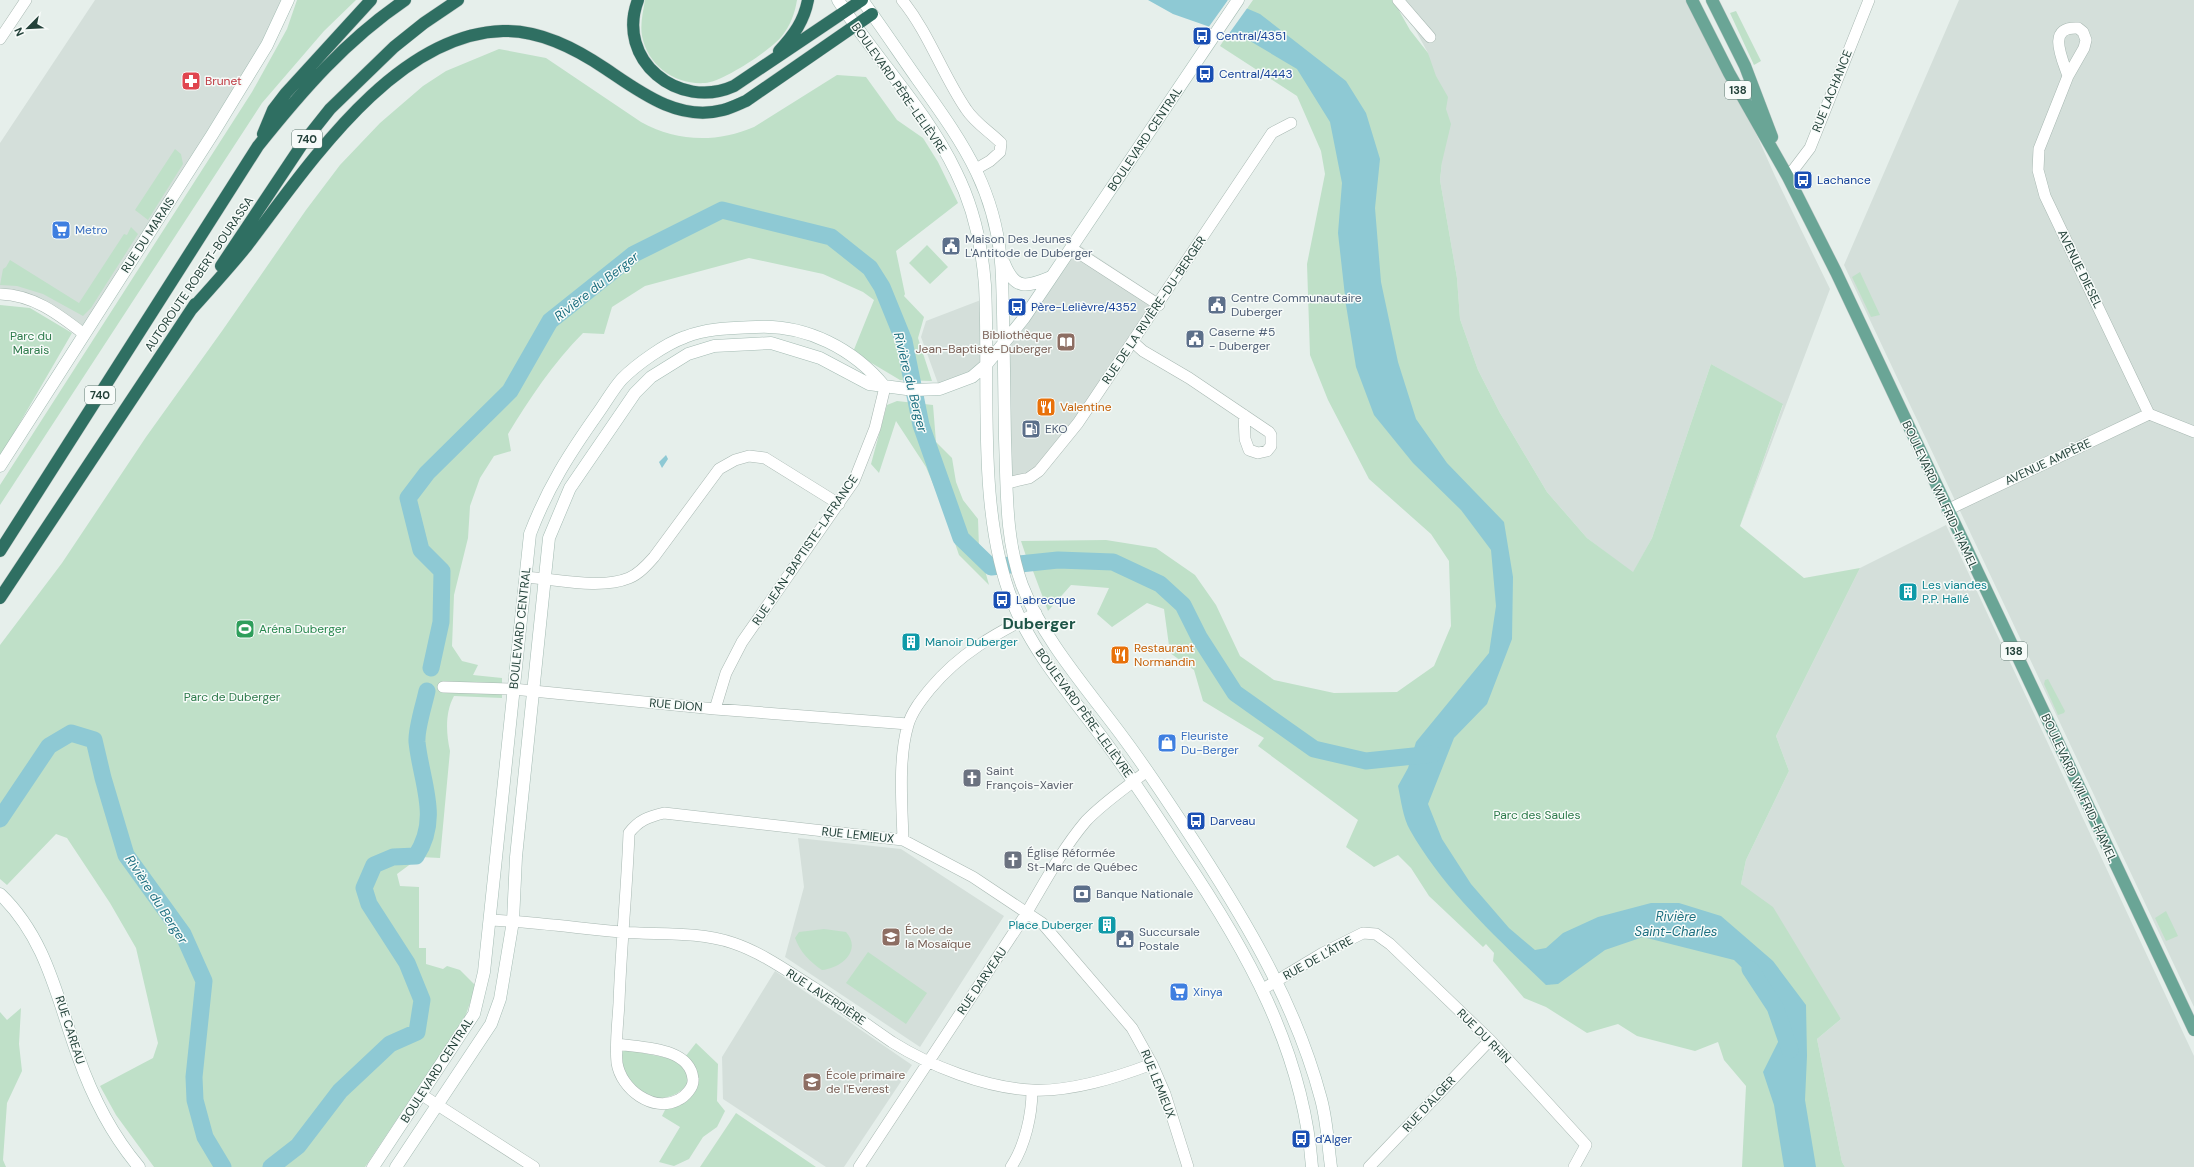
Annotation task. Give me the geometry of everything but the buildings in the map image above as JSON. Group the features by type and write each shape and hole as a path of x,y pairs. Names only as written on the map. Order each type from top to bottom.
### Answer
{"highway":[{"path":"258,146 273,110 371,0"},
{"name":"AUTOROUTE ROBERT-BOURASSA","path":"0,551 258,146 304,89 324,69 368,28 405,0"},
{"name":"AUTOROUTE ROBERT-BOURASSA","path":"0,598 303,143 330,109 394,47 424,23 458,0"},
{"path":"638,0 634,18 634,32 640,54 654,73 670,85 688,92 704,94 734,86 845,12 867,4"},
{"path":"760,70 793,36 802,22 808,0"},
{"path":"192,310 246,248 312,159 351,116 393,78 436,50 455,41 503,31 536,35 560,42 584,54 661,103 681,110 701,112 723,110 746,101 855,25 867,4"}],"main road":[{"name":"BOULEVARD WILFRID-HAMEL","path":"1692,0 1729,73 1788,177 1836,272 1947,510 2194,1030"},
{"name":"BOULEVARD WILFRID-HAMEL","path":"1712,0 1745,66 1788,177"}],"street":[{"path":"0,39 26,0"},
{"name":"RUE DU MARAIS","path":"0,466 84,334 153,230 250,73 288,0"},
{"name":"BOULEVARD PÈRE-LELIÈVRE","path":"838,0 845,12 932,131 956,172 967,197 977,228 983,262 989,475 997,547 1008,588 1021,621 1042,657 1134,781 1213,900 1263,989 1282,1033 1296,1075 1310,1137 1312,1167"},
{"path":"902,0 914,15 955,92 967,111 1001,143 1000,152 997,156 976,169"},
{"name":"BOULEVARD CENTRAL","path":"396,1167 438,1106 491,1024 500,999 513,921 516,857 549,538 570,488 635,393 651,377 688,354 714,346 771,343 820,358 869,384 885,387 929,391 940,389 972,377 986,365 1024,318 1238,0"},
{"path":"1398,0 1430,37"},
{"name":"RUE LACHANCE","path":"1788,177 1810,148 1869,0"},
{"name":"BOULEVARD PÈRE-LELIÈVRE","path":"867,4 958,135 976,169 990,205 1001,256 1007,483 1012,547 1021,584 1036,613 1062,655 1147,771 1234,905 1277,981 1312,1068 1322,1102 1331,1167"},
{"name":"AVENUE DIESEL","path":"2068,76 2039,149 2038,170 2045,196 2149,414"},
{"name":"RUE DE LA RIVIÈRE-DU-BERGER","path":"1007,483 1029,478 1039,471 1078,423 1159,305 1272,133 1291,123"},
{"path":"1071,248 1159,305"},
{"path":"1001,256 1008,273 1020,284 1030,286 1051,277"},
{"path":"0,294 21,296 43,305 84,334"},
{"name":"BOULEVARD CENTRAL","path":"373,1167 422,1095 474,1014 484,972 530,534 542,500 574,447 622,379 659,351 684,337 708,329 774,326 794,329 831,344 860,361 871,370 885,387"},
{"path":"1133,342 1143,351 1189,378 1244,416"},
{"name":"RUE JEAN-BAPTISTE-LAFRANCE","path":"715,709 718,692 742,642 854,481 864,461 885,387"},
{"path":"2149,414 2194,432"},
{"name":"AVENUE AMPÈRE","path":"1947,510 2149,414"},
{"path":"525,577 598,583 616,582 630,578 643,569 654,557 719,469 735,460 749,456 765,458 839,504"},
{"path":"903,840 902,792 904,751 908,724 919,702 946,670 989,638 1036,613"},
{"name":"RUE DION","path":"443,687 513,689 715,709 908,724"},
{"name":"RUE DARVEAU","path":"859,1167 1026,914 1052,870 1086,822 1119,791 1147,771"},
{"name":"RUE LEMIEUX","path":"617,1044 674,1054 684,1061 692,1071 694,1082 689,1091 679,1100 664,1104 651,1102 636,1094 622,1079 617,1064 617,1044 621,932 629,833 637,823 650,816 664,813 903,840 973,877 1026,914 1042,923 1132,1028 1152,1064 1165,1094 1188,1167"},
{"name":"RUE CAREAU","path":"0,894 14,910 47,963 86,1078 113,1130 139,1167"},
{"name":"RUE LAVERDIÈRE","path":"490,920 621,932 689,935 738,945 762,955 847,1008 893,1042 929,1061 961,1075 998,1085 1032,1090 1088,1084 1118,1077 1152,1064"},
{"name":"RUE DE L'ÂTRE","path":"1263,989 1323,953 1363,934 1376,934"},
{"name":"RUE DU RHIN","path":"1376,934 1390,944 1490,1040 1586,1145 1574,1167"},
{"name":"RUE D'ALGER","path":"1369,1167 1490,1040"},
{"path":"1011,1167 1017,1158 1032,1107 1032,1090"},
{"path":"422,1095 534,1167"}],"shaded area":[{"path":"95,0 288,0 84,334 43,305 0,294 0,143"},
{"path":"1399,0 1689,0 1729,73 1775,176 1830,289 1740,526 1783,405 1711,364 1652,538 1633,573 1587,538 1547,492 1500,413 1478,370 1460,319 1457,278 1440,180 1442,162 1428,53"},
{"path":"1959,0 2194,0 2194,1007 1844,265"},
{"path":"1073,241 1162,300 1039,471 1007,483 1004,343"},
{"path":"986,298 986,365 940,389 921,337 926,321"},
{"path":"1946,525 2194,1056 2194,1167 1845,1167 1842,1162 1817,1039 1841,1019 1741,884 1746,860 1789,771 1776,736 1860,568"},
{"name":"École de la Mosaïque","path":"798,838 901,849 1004,916 920,1047 785,957 804,887"},
{"name":"École primaire de l'Everest","path":"775,971 912,1065 844,1167 826,1167 723,1099 722,1057"}],"green space":[{"path":"297,0 356,0 324,31 262,103 0,505 0,485 252,92 287,29"},
{"path":"645,0 797,0 790,24 782,36 768,49 723,77 705,83 694,83 683,81 664,72 650,56 645,47 641,32"},
{"name":"Parc des Saules","path":"1253,0 1393,0 1410,30 1428,53 1436,76 1448,97 1446,109 1451,124 1442,162 1440,180 1457,278 1460,319 1478,370 1500,413 1547,492 1587,538 1633,572 1652,538 1711,364 1783,404 1740,526 1804,578 1860,568 1776,736 1789,771 1746,860 1741,884 1773,907 1841,1019 1817,1039 1842,1162 1845,1167 1742,1167 1746,1086 1724,1060 1718,1042 1695,1051 1637,1036 1618,1024 1587,1033 1546,1007 1524,998 1493,961 1494,953 1486,944 1483,947 1429,896 1411,868 1398,855 1374,867 1346,847 1358,820 1258,746 1264,738 1203,701 1194,670 1170,653 1164,609 1147,603 1112,627 1097,614 1109,588 1071,585 1048,611 1033,571 1031,571 1021,541 1106,540 1156,548 1195,575 1216,605 1240,656 1274,680 1334,693 1397,692 1434,666 1451,626 1449,561 1431,534 1369,479 1328,400 1310,355 1307,264 1325,174 1321,151 1297,96 1220,46 1230,31 1251,38 1299,67 1332,122 1344,182 1340,233 1358,366 1377,414 1415,461 1462,509 1494,549 1501,606 1491,654 1414,759 1411,759 1409,764 1483,702 1510,639 1510,577 1501,524 1442,463 1413,420 1394,361 1378,281 1371,204 1377,159 1363,116 1341,83 1246,10"},
{"path":"1736,11 1761,61 1754,65 1730,13"},
{"name":"Parc de Duberger","path":"499,49 546,58 641,122 654,129 682,137 711,138 740,132 754,127 837,75 866,77 897,120 923,138 938,162 958,203 896,251 905,294 904,296 924,317 918,338 932,381 900,380 853,352 874,300 863,292 823,274 749,258 645,286 612,307 604,334 583,333 572,344 542,381 508,434 511,451 494,456 480,478 470,506 468,538 454,595 452,646 462,661 478,665 473,675 502,678 502,698 454,696 449,709 447,723 450,751 440,858 420,857 397,874 400,886 419,887 419,948 426,948 426,964 443,969 447,966 460,970 476,986 465,1017 365,1167 154,1167 116,1115 100,1086 153,1058 158,1043 136,948 110,903 67,838 56,834 7,885 0,879 0,645 62,563 146,437 306,210 340,165 380,123 423,86 446,71"},
{"path":"175,149 181,154 183,164 148,220 135,210"},
{"path":"131,227 138,234 91,308 83,316 43,294 17,286 0,285 3,269 10,260 79,303 124,234 127,235"},
{"path":"927,245 948,267 930,284 909,263"},
{"path":"1860,272 1880,315 1871,317 1852,277"},
{"name":"Parc du Marais","path":"0,305 30,308 72,333 0,457"},
{"path":"897,401 933,405 936,442 952,458 956,482 963,500 978,519 979,548 989,585 959,555 942,505 926,467 896,421 879,473 871,464 887,405"},
{"path":"2048,679 2065,711 2064,713 2058,715 2044,684 2045,680"},
{"path":"2166,911 2178,936 2166,941 2155,918"},
{"path":"824,929 846,932 852,945 848,957 843,962 829,969 822,970 813,964 806,956 795,938 799,932"},
{"path":"868,952 927,993 906,1024 846,983"},
{"path":"21,1008 19,1044 22,1071 7,1103 3,1160 6,1167 0,1167 0,1012 7,1020"},
{"path":"696,1043 718,1064 717,1101 725,1111 717,1127 703,1137 689,1159 674,1166 659,1162 680,1127 662,1116 666,1108 698,1085 685,1057"},
{"path":"623,1049 672,1059 680,1064 690,1079 684,1088 676,1094 667,1097 658,1098 640,1092 632,1086 624,1074 622,1060"},
{"path":"736,1113 816,1167 700,1167"}],"water":[{"name":"Rivière Saint-Charles","path":"1148,0 1227,0 1260,14 1346,81 1366,113 1380,159 1375,208 1381,282 1398,362 1416,419 1447,463 1504,522 1513,577 1512,639 1487,704 1454,738 1428,804 1442,839 1471,884 1509,928 1535,950 1546,948 1563,933 1598,917 1651,903 1679,903 1721,916 1773,961 1806,1005 1807,1056 1805,1100 1816,1167 1784,1167 1774,1105 1763,1072 1786,1026 1767,992 1734,960 1643,937 1605,950 1558,984 1546,985 1490,931 1455,893 1424,852 1410,830 1404,814 1398,786 1408,768 1416,742 1489,653 1496,606 1491,550 1461,510 1413,463 1374,415 1356,367 1346,305 1338,233 1342,183 1330,122 1297,69 1250,41 1173,14"},
{"path":"666,455 668,459 662,468 659,462"}],"pier":[{"path":"1228,0 1248,7 1228,35 1208,28"}],"waterway":[{"name":"Rivière du Berger","path":"431,668 441,622 442,571 421,550 408,498 427,473 510,391 550,321 634,254 722,210 831,237 870,268 882,287 904,341 921,425 961,538 991,567 1058,560 1113,562 1160,584 1183,605 1199,637 1235,693 1314,749 1366,761 1433,754"},
{"name":"Rivière du Berger","path":"271,1167 298,1146 340,1091 390,1044 417,1032 422,1000 407,963 369,904 364,888 374,865 393,857 416,856 423,842 427,828 428,814 417,737 427,691"},
{"name":"Rivière du Berger","path":"0,819 49,746 71,733 94,740 103,778 126,855 183,934 204,981 194,1077 195,1100 205,1137 223,1167"},
{"name":"Rivière Saint-Charles","path":"1750,969 1775,1007 1790,1050"}],"place":[{"name":"Central/4351","path":"1202,36"},
{"name":"Central/4443","path":"1205,74"},
{"name":"Brunet","path":"191,81"},
{"name":"Lachance","path":"1803,180"},
{"name":"Metro","path":"61,230"},
{"name":"Maison Des Jeunes L'Antitode de Duberger","path":"951,246"},
{"name":"Centre Communautaire Duberger","path":"1217,305"},
{"name":"Père-Lelièvre/4352","path":"1017,307"},
{"name":"Caserne #5 - Duberger","path":"1195,339"},
{"name":"Bibliothèque Jean-Baptiste-Duberger","path":"1066,342"},
{"name":"Valentine","path":"1046,407"},
{"name":"EKO","path":"1031,429"},
{"name":"Les viandes P.P. Hallé","path":"1908,592"},
{"name":"Labrecque","path":"1002,600"},
{"name":"Aréna Duberger","path":"245,629"},
{"name":"Manoir Duberger","path":"911,642"},
{"name":"Restaurant Normandin","path":"1120,655"},
{"name":"Fleuriste Du-Berger","path":"1167,743"},
{"name":"Saint François-Xavier","path":"972,778"},
{"name":"Darveau","path":"1196,821"},
{"name":"Église Réformée St-Marc de Québec","path":"1013,860"},
{"name":"Banque Nationale","path":"1082,894"},
{"name":"Place Duberger","path":"1107,925"},
{"name":"École de la Mosaïque","path":"891,937"},
{"name":"Succursale Postale","path":"1125,939"},
{"name":"Xinya","path":"1179,992"},
{"name":"École primaire de l'Everest","path":"812,1082"},
{"name":"d'Alger","path":"1301,1139"}],"district":[{"name":"Duberger","path":"1039,623"}]}
